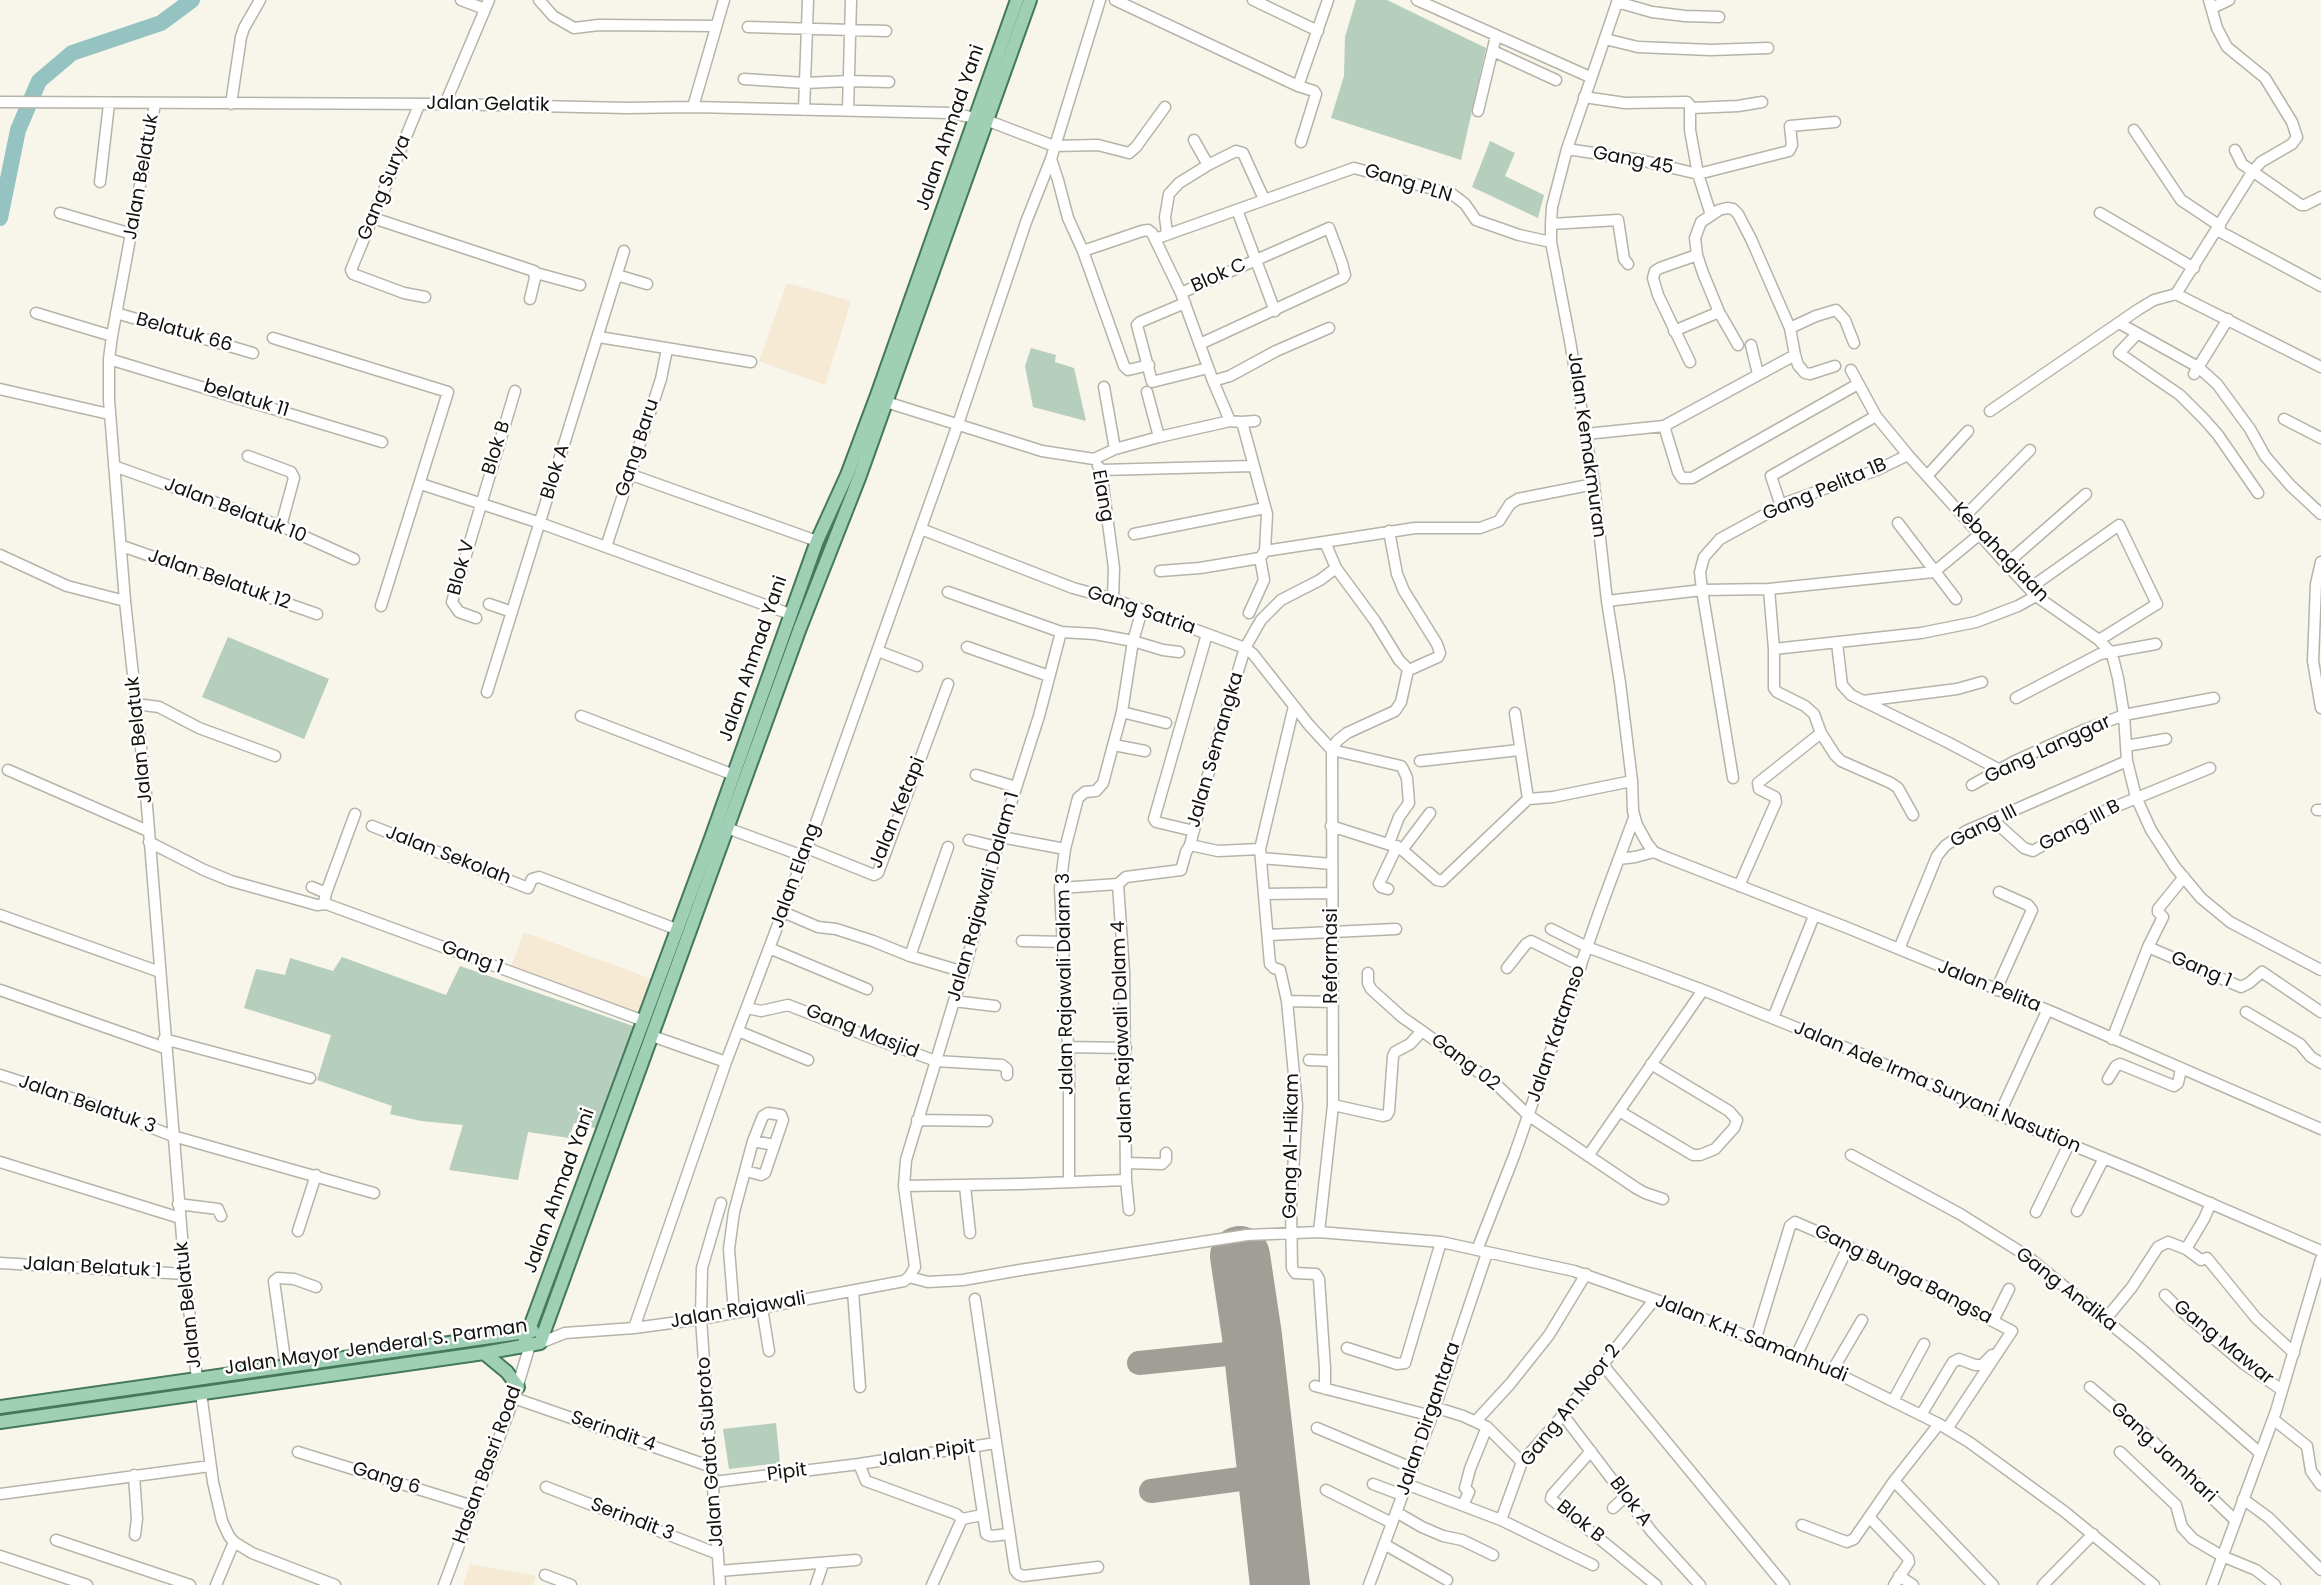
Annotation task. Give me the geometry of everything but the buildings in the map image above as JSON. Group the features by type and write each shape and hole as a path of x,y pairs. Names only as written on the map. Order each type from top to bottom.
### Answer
{"main road":[{"name":"Jalan Ahmad Yani","path":"531,1341 676,929 817,541 853,477 887,402 974,158 980,119 1017,0"},
{"name":"Jalan Ahmad Yani","path":"546,1329 800,628 911,303 980,119 1030,0"},
{"name":"Jalan Mayor Jenderal S. Parman","path":"0,1422 484,1353 531,1341 546,1329"},
{"name":"Jalan Mayor Jenderal S. Parman","path":"0,1407 286,1367 531,1341"},
{"path":"484,1353 507,1372 516,1392"},
{"path":"286,1367 288,1381"}],"street":[{"path":"230,104 241,37 260,0"},
{"path":"445,104 487,4 461,0"},
{"path":"539,0 553,16 569,27 716,26"},
{"path":"693,107 724,0"},
{"path":"804,110 808,0"},
{"path":"848,110 851,0"},
{"name":"Jalan Elang","path":"634,1328 726,1062 878,650 1051,159 1100,0"},
{"path":"1115,0 1298,86 1314,90 1316,94 1301,142"},
{"path":"1252,0 1318,31"},
{"path":"1298,86 1328,0"},
{"path":"1417,0 1590,77"},
{"path":"1990,411 2154,300 2176,294 2253,172 2261,162 2296,140 2297,132 2265,78 2227,47 2217,28 2211,4 2229,0"},
{"path":"1617,1 1652,12 1719,17"},
{"name":"Jalan Kemakmuran","path":"1617,1 1567,149 1552,207 1551,224 1594,484 1632,781 1634,818"},
{"path":"748,27 886,30"},
{"path":"1478,111 1496,36"},
{"path":"1605,39 1638,47 1711,50 1768,48"},
{"path":"1493,51 1556,80"},
{"path":"744,79 805,83 889,82"},
{"path":"1584,97 1625,103 1687,102 1690,107 1690,130 1698,174 1711,215"},
{"name":"Jalan Gelatik","path":"0,102 445,104 950,113 980,119 1054,146"},
{"path":"1690,107 1738,106 1762,102"},
{"path":"100,182 109,104"},
{"name":"Jalan Belatuk","path":"155,104 112,336 109,359 110,414 125,601 146,794 184,1274 197,1379"},
{"name":"Gang Surya","path":"419,105 351,271 404,293 425,298"},
{"path":"1054,146 1098,145 1130,152 1165,107"},
{"path":"1698,174 1788,151 1792,145 1790,126 1835,122"},
{"path":"2134,130 2189,208 2218,228 2321,286"},
{"path":"1194,140 1208,164"},
{"name":"Gang 45","path":"1567,149 1640,160 1698,174"},
{"path":"2235,150 2242,164 2302,206 2321,197"},
{"path":"1167,233 1165,217 1169,194 1179,183 1208,164 1240,151 1247,158 1264,199"},
{"path":"1051,159 1068,218 1083,251 1125,368 1129,370 1149,365 1152,382 1208,368"},
{"name":"Gang PLN","path":"1155,239 1348,169 1361,168 1452,194 1465,204 1476,219 1519,235 1552,242"},
{"path":"1738,345 1719,312 1697,255 1695,238 1701,222 1727,208 1738,214 1790,328 1798,365 1805,373 1810,374 1835,366"},
{"path":"1200,344 1275,310 1237,210"},
{"path":"60,213 132,234"},
{"path":"2100,213 2194,268"},
{"path":"373,218 580,285"},
{"path":"1551,224 1619,220 1624,259 1628,264"},
{"name":"Blok C","path":"1149,365 1137,329 1138,323 1257,259 1329,228 1345,275 1340,280 1275,310"},
{"path":"1083,251 1142,231 1150,231 1183,298 1230,421"},
{"name":"Blok A","path":"487,692 624,251"},
{"path":"1690,362 1658,295 1654,275 1660,268 1697,255"},
{"path":"530,299 536,272"},
{"path":"617,275 647,284"},
{"path":"2176,294 2321,367"},
{"path":"1790,328 1836,310 1845,320 1854,343"},
{"path":"1674,331 1719,312"},
{"path":"36,313 112,336"},
{"name":"Belatuk 66","path":"116,313 253,353"},
{"path":"2196,370 2228,319"},
{"path":"2119,323 2217,384 2250,429 2269,461 2321,514"},
{"path":"1213,381 1230,376 1268,355 1329,328"},
{"path":"2137,334 2119,354 2180,395 2218,435 2258,493"},
{"path":"599,337 751,362"},
{"path":"273,338 448,392 381,606"},
{"path":"1751,345 1758,374"},
{"name":"Gang Baru","path":"606,547 661,379 667,349"},
{"path":"1586,434 1664,426 1795,355"},
{"name":"belatuk 11","path":"109,359 382,442"},
{"name":"Kebahagiaan","path":"1851,370 1876,416 2006,564 2033,592 2099,640 2112,654"},
{"path":"1664,426 1678,472 1682,478 1692,478 1858,384"},
{"path":"1104,387 1115,449"},
{"path":"0,389 110,414"},
{"name":"Blok B","path":"480,505 515,391"},
{"path":"1147,392 1159,438"},
{"path":"887,402 1042,451 1094,459 1115,449 1230,421 1255,421"},
{"path":"1781,506 1771,477 1876,416"},
{"path":"2284,419 2321,438"},
{"path":"1242,422 1265,508 1267,533 1263,554 1264,580 1249,613"},
{"path":"1927,476 1968,431"},
{"path":"1964,517 2030,450"},
{"name":"Gang Pelita 1B","path":"1733,778 1702,590 1700,572 1704,557 1720,539 1781,506 1877,470 1908,455"},
{"path":"248,456 291,472 294,478 281,526"},
{"name":"Elang","path":"1094,459 1101,470 1115,579 1114,599"},
{"path":"1101,470 1252,466"},
{"name":"Jalan Belatuk 10","path":"114,467 281,526 354,559"},
{"path":"629,474 817,541"},
{"path":"421,484 540,523 790,614"},
{"path":"1160,571 1200,568 1389,531 1425,527 1480,528 1499,521 1510,504 1518,499 1594,484"},
{"path":"2006,564 2086,494"},
{"name":"Blok V","path":"476,618 459,612 452,602 480,505"},
{"path":"1134,534 1265,508"},
{"path":"1898,523 1956,598"},
{"path":"1774,649 1921,633 1976,622 2018,606 2115,526 2119,526 2157,604 2099,640"},
{"name":"Gang Satria","path":"921,529 1073,588 1114,599 1245,648"},
{"path":"1389,531 1396,574 1440,653 1438,657 1408,670"},
{"path":"1607,601 1702,590 1769,589 1934,572 1980,534"},
{"path":"1325,542 1336,568 1408,670"},
{"name":"Jalan Belatuk 12","path":"122,546 317,614"},
{"path":"0,555 67,586 125,601"},
{"path":"2321,562 2316,584 2313,661 2321,708"},
{"path":"1336,568 1320,580 1282,600 1261,620 1245,648 1253,654 1332,750 1401,765 1406,778 1409,803 1399,817 1396,846 1380,884 1388,889"},
{"path":"1769,589 1774,688 1782,696 1810,709 1821,733 1842,761 1898,788 1913,815"},
{"path":"948,592 1061,632 1133,640 1163,650 1179,652"},
{"path":"489,604 512,612"},
{"name":"Jalan Rajawali Dalam 3","path":"1069,1182 1068,1047 1060,888 1065,849 1078,798 1085,792 1096,791 1101,787 1114,745 1133,640 1142,610"},
{"name":"Jalan Rajawali Dalam 1","path":"909,1277 915,1266 904,1186 906,1160 964,972 1061,632"},
{"path":"1194,831 1156,822 1154,819 1207,634"},
{"path":"1837,643 1842,685 1851,695 2000,770"},
{"path":"2016,698 2100,654 2112,654 2156,644"},
{"path":"967,647 1049,676"},
{"name":"Jalan Semangka","path":"1188,848 1245,648"},
{"path":"878,650 916,666"},
{"path":"2112,654 2124,715 2127,761 2136,797 2163,851 2201,898 2230,922 2321,970"},
{"path":"1332,750 1337,741 1347,733 1395,711 1401,702 1408,670"},
{"path":"1862,701 1958,689 1982,682"},
{"name":"Jalan Ketapi","path":"805,852 874,875 877,873 948,684"},
{"name":"Gang Langgar","path":"1972,785 2085,729 2124,715 2214,698"},
{"path":"136,704 159,707 199,728 275,756"},
{"name":"Gang Al-Hikam","path":"1294,706 1267,814 1261,854 1270,964 1280,970 1287,1002 1297,1105 1292,1270 1295,1273 1316,1274 1319,1279 1325,1368 1320,1387 1433,1412"},
{"path":"1122,712 1166,723"},
{"path":"1515,713 1528,799"},
{"path":"581,716 734,775"},
{"path":"1739,886 1776,802 1775,797 1759,789 1758,783 1821,733"},
{"path":"2126,746 2166,739"},
{"path":"1114,745 1145,751"},
{"name":"Reformasi","path":"1319,1233 1334,1105 1332,750"},
{"path":"1420,761 1519,750"},
{"name":"Gang III","path":"1899,949 1940,851 1966,831 2127,761"},
{"path":"2136,797 2210,768"},
{"path":"8,770 148,836 204,870 232,881 317,905 326,898 355,814"},
{"path":"976,775 1016,787"},
{"path":"1331,826 1396,846 1438,881 1444,881 1528,799 1553,797 1632,781"},
{"name":"Gang III B","path":"1993,820 2024,848 2033,851 2095,816 2136,797"},
{"path":"1396,846 1430,813"},
{"path":"1619,859 1654,852 1634,818"},
{"name":"Jalan Katamso","path":"1482,1251 1634,818"},
{"name":"Jalan Sekolah","path":"372,827 528,888 533,879 539,877 676,929"},
{"path":"727,828 805,852"},
{"path":"969,839 1065,849"},
{"path":"910,956 948,847"},
{"path":"1060,888 1118,884 1126,877 1181,870 1188,848 1332,864"},
{"name":"Jalan Pelita","path":"1654,852 1899,949 2321,1129"},
{"name":"Gang 1","path":"2112,1039 2148,947 2163,917 2158,909 2184,877"},
{"name":"Jalan Rajawali Dalam 4","path":"1118,884 1124,972 1126,1180 1129,1210"},
{"name":"Gang 1","path":"312,887 326,898 644,1021"},
{"path":"1996,990 2032,911 2028,905 1999,892"},
{"path":"1265,894 1332,893"},
{"path":"783,912 818,927 836,929 964,972"},
{"path":"0,915 160,972"},
{"path":"1773,1018 1814,916"},
{"path":"1268,935 1396,929"},
{"name":"Jalan Ade Irma Suryani Nasution","path":"1551,929 1587,947 1703,990 1932,1084 1999,1115 2211,1203 2297,1243 2321,1251"},
{"path":"1022,941 1063,942"},
{"path":"1507,968 1531,941 1581,966"},
{"name":"Gang 1","path":"2148,947 2234,985 2241,986 2260,973 2265,974 2321,1012"},
{"path":"769,948 867,989"},
{"path":"1368,973 1371,989 1422,1031"},
{"path":"0,990 165,1043 310,1078"},
{"path":"1588,1156 1703,990"},
{"path":"954,1001 995,1006"},
{"path":"1287,1002 1333,1002"},
{"name":"Gang Masjid","path":"747,1008 761,1011 786,1004 936,1060 1002,1065 1007,1069 1007,1075"},
{"path":"1999,1115 2047,1011"},
{"name":"Gang 1","path":"2246,1012 2300,1044 2311,1057 2321,1063"},
{"path":"738,1031 808,1060"},
{"name":"Gang 02","path":"1334,1105 1387,1115 1390,1111 1393,1056 1422,1031 1499,1087 1528,1115 1645,1193 1663,1199"},
{"path":"652,1036 726,1062"},
{"path":"1068,1047 1126,1048"},
{"path":"1310,1060 1333,1061"},
{"path":"1619,1111 1693,1155 1714,1149 1734,1128 1736,1118 1729,1111 1651,1064"},
{"path":"2108,1079 2116,1066 2122,1065 2174,1086 2178,1083 2181,1069"},
{"name":"Jalan Belatuk 3","path":"0,1075 93,1105 173,1136 316,1175 374,1194"},
{"path":"734,1313 730,1277 730,1234 753,1142 763,1116 768,1113 779,1115 783,1119 765,1174 746,1171"},
{"path":"917,1120 987,1121"},
{"path":"753,1142 774,1145"},
{"path":"2036,1212 2068,1144"},
{"path":"1126,1163 1162,1164 1167,1160 1167,1153"},
{"name":"Gang Andika","path":"1851,1156 1960,1214 2027,1256 2141,1349 2260,1453"},
{"path":"2077,1211 2104,1158"},
{"path":"0,1162 180,1218"},
{"path":"298,1231 316,1175"},
{"path":"904,1186 1126,1180"},
{"path":"965,1186 970,1233"},
{"name":"Jalan Gatot Subroto","path":"720,1203 702,1268 701,1319 720,1585"},
{"path":"2186,1249 2211,1203"},
{"path":"178,1204 218,1209 221,1216"},
{"name":"Gang Bunga Bangsa","path":"1755,1341 1791,1225 1795,1222 2011,1330 2012,1333 1943,1426"},
{"path":"909,1277 940,1283 1234,1237 1292,1233"},
{"name":"Jalan K.H. Samanhudi","path":"1292,1233 1441,1242 1586,1274 1796,1356 1943,1426 2034,1489 2154,1585"},
{"path":"1347,1348 1397,1364 1405,1363 1441,1242"},
{"path":"2105,1321 2163,1242 2171,1242 2201,1260 2207,1258 2256,1318 2294,1353"},
{"path":"1796,1356 1848,1247"},
{"name":"Jalan Dirgantara","path":"1369,1585 1433,1412 1482,1251"},
{"path":"2212,1585 2317,1292 2321,1259"},
{"name":"Jalan Belatuk 1","path":"0,1263 184,1274"},
{"path":"1476,1421 1549,1335 1586,1274"},
{"name":"Jalan Rajawali","path":"565,1333 701,1319 904,1281 909,1277"},
{"path":"286,1367 274,1281 278,1278 294,1279 316,1287"},
{"path":"1993,1321 2009,1289"},
{"path":"853,1291 860,1387"},
{"name":"Gang Mawar","path":"2165,1295 2244,1364 2282,1390"},
{"path":"975,1298 1009,1534 1018,1574 1023,1576 1098,1567"},
{"name":"Gang An Noor 2","path":"1501,1520 1522,1462 1654,1300"},
{"path":"762,1308 769,1351"},
{"path":"1832,1371 1862,1320"},
{"name":"Jalan Mayor Jenderal S. Parman","path":"546,1329 565,1333"},
{"name":"Jalan Mayor Jenderal S. Parman","path":"531,1341 565,1333"},
{"name":"Hasan Basri Road","path":"444,1585 516,1392 531,1341"},
{"path":"1893,1401 1924,1344"},
{"path":"1921,1415 1953,1362 1959,1359 1982,1365 1992,1354"},
{"path":"1603,1365 1784,1585"},
{"name":"Gang Jamhari","path":"2090,1387 2144,1432 2235,1520"},
{"name":"Serindit 4","path":"516,1392 712,1466"},
{"path":"201,1393 210,1466 222,1521 234,1542 252,1553 329,1584"},
{"path":"1433,1412 1476,1421 1487,1427 1522,1462"},
{"name":"Blok A","path":"1563,1415 1653,1532 1697,1584"},
{"path":"2273,1419 2307,1446 2311,1471 2321,1485"},
{"path":"1802,1525 1847,1542 1857,1536 1894,1481 1943,1426"},
{"path":"1463,1505 1469,1492 1465,1488 1470,1469 1487,1427"},
{"path":"1317,1429 1412,1468"},
{"name":"Jalan Pipit","path":"859,1464 996,1443"},
{"path":"973,1447 982,1515 988,1536 1009,1534"},
{"name":"Blok B","path":"1591,1451 1551,1499 1656,1585"},
{"name":"Gang 6","path":"298,1452 473,1506"},
{"path":"2120,1452 2176,1505 2182,1527 2188,1535 2222,1556 2256,1570 2275,1585"},
{"path":"859,1464 866,1481 956,1514 962,1519"},
{"name":"Pipit","path":"714,1482 859,1464"},
{"path":"0,1494 210,1466"},
{"path":"134,1475 137,1519 135,1535"},
{"path":"1894,1481 1993,1585"},
{"path":"1373,1484 1402,1495"},
{"path":"1406,1484 1501,1520 1593,1565"},
{"name":"Serindit 3","path":"546,1487 718,1554"},
{"path":"1326,1490 1443,1536 1462,1540 1493,1555"},
{"path":"1613,1508 1626,1496"},
{"path":"2244,1499 2269,1518 2321,1570"},
{"path":"962,1519 982,1515"},
{"path":"1869,1517 1909,1561 1896,1581 1913,1585"},
{"path":"932,1585 962,1519"},
{"path":"2046,1584 2093,1534"},
{"path":"56,1540 190,1585"},
{"path":"216,1585 234,1542"},
{"path":"1384,1544 1447,1580"},
{"path":"0,1556 87,1585"},
{"path":"719,1571 856,1560"},
{"path":"816,1585 823,1564"},
{"path":"545,1575 571,1585"}],"shaded area":[{"path":"787,283 851,301 825,385 759,361"},
{"path":"524,932 652,979 639,1015 510,969"},
{"path":"470,1564 536,1576 533,1585 463,1585"}],"green space":[{"path":"1356,0 1387,0 1486,48 1461,160 1331,118 1344,76 1345,37"},
{"path":"1490,141 1515,153 1505,176 1544,195 1538,218 1472,187"},
{"path":"1031,348 1056,355 1055,362 1074,368 1086,421 1033,407 1025,366"},
{"path":"228,637 329,679 304,739 202,697"},
{"path":"342,957 446,995 460,966 636,1027 599,1129 574,1123 569,1138 528,1132 518,1180 449,1170 463,1125 421,1121 390,1114 392,1106 317,1080 331,1035 244,1008 256,969 285,975 290,958 333,971"},
{"path":"776,1423 780,1463 729,1469 723,1429"}],"waterway":[{"path":"0,218 18,130 39,81 72,53 161,23 192,0"}],"taxiway":[{"path":"1139,1363 1237,1353 1255,1365"},
{"path":"1151,1491 1248,1478 1258,1470 1265,1449"},
{"path":"1248,1478 1256,1479 1270,1494"}],"runway":[{"path":"1240,1256 1252,1336 1280,1585"}]}
